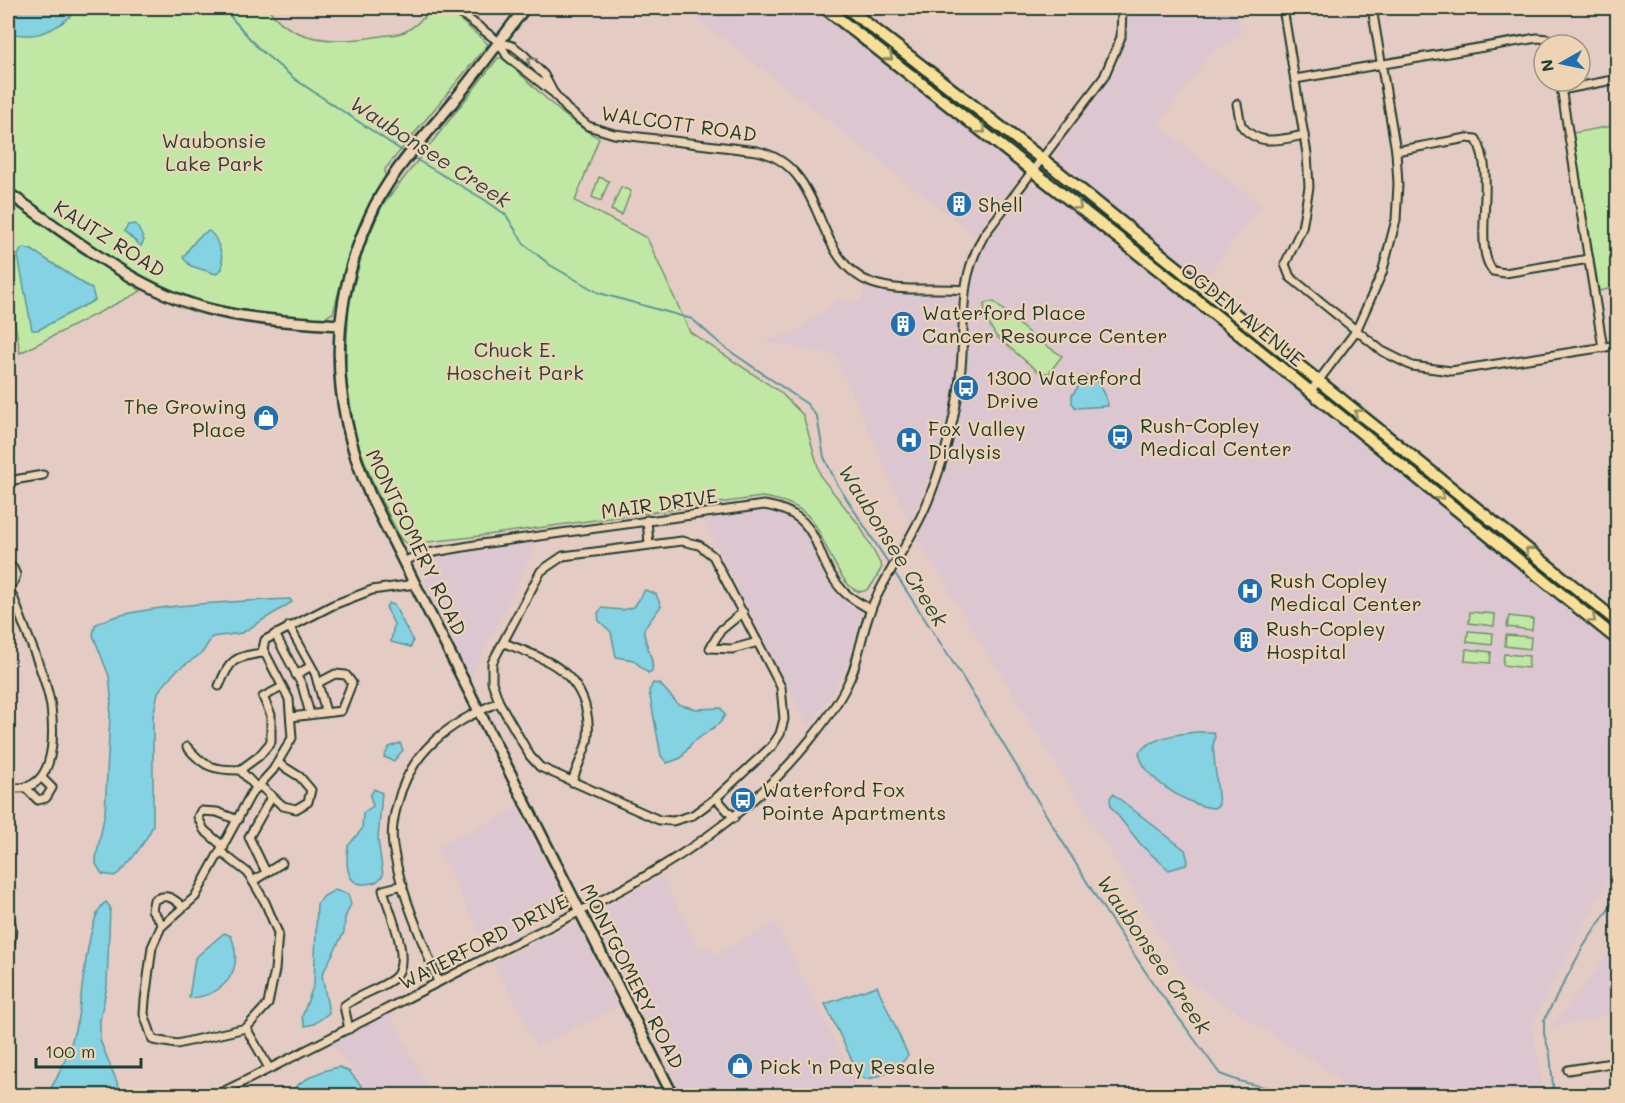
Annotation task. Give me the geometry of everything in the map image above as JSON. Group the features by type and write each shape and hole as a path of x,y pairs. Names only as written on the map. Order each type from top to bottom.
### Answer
{"main road":[{"name":"OGDEN AVENUE","path":"825,8 1032,170 1617,640"},
{"name":"OGDEN AVENUE","path":"851,10 1041,158 1617,622"},
{"path":"843,21 851,10"}],"street":[{"name":"WALCOTT ROAD","path":"454,8 499,42 513,46 523,54 544,75 553,92"},
{"name":"MONTGOMERY ROAD","path":"525,8 416,146 370,215 349,274 339,326 341,392 350,443 370,495 673,1095"},
{"name":"WATERFORD DRIVE","path":"216,1095 664,867 734,818 794,760 837,703 852,674 871,610 928,500 952,425 961,369 963,290 969,264 980,242 1104,77 1121,37 1122,8"},
{"path":"1283,8 1308,171 1308,201 1302,228 1285,269 1290,277 1356,331 1396,360 1439,371 1466,370 1617,345"},
{"path":"1310,392 1356,331 1382,273 1392,239 1398,201 1396,151 1372,8"},
{"path":"1295,79 1532,39"},
{"name":"WALCOTT ROAD","path":"499,42 507,56 553,92 578,119 601,131 767,153 788,166 804,183 833,247 844,262 862,278 891,287 963,290"},
{"path":"1592,84 1617,79"},
{"path":"1561,93 1603,348"},
{"path":"1237,104 1241,125 1259,139 1275,141 1304,135"},
{"path":"1396,151 1467,138 1476,139 1486,185 1485,254 1492,271 1505,273 1589,259"},
{"name":"KAUTZ ROAD","path":"8,193 130,276 172,297 226,314 339,326"},
{"path":"8,481 43,475"},
{"name":"MAIR DRIVE","path":"404,562 417,555 647,520 764,505 784,509 802,520 844,593 871,610"},
{"path":"647,520 649,544"},
{"path":"682,541 699,545 713,556 743,612 781,687 784,703 782,727 772,746 716,798 693,815 673,821 659,820 572,782 535,763 499,702 491,673 492,663 541,572 563,556 682,541"},
{"path":"8,566 13,568 16,574 13,584 8,588 50,706 50,750 42,778 34,786 8,787"},
{"path":"219,686 228,665 239,657 262,653 265,640 290,626 372,590 415,584"},
{"path":"743,612 721,630 710,648 732,649 758,642"},
{"path":"290,626 311,666 326,712"},
{"path":"275,634 296,675 310,714"},
{"path":"504,642 552,662 568,675 581,693 588,716 587,740 572,782"},
{"path":"238,820 217,812 201,811 198,817 204,830 222,850 248,873 278,933 275,970 268,1005 246,1028 177,1044 153,1040 144,1014 152,947 163,925 195,897 222,850 238,820 258,786 278,763 292,738 289,699 262,649"},
{"path":"296,675 311,666"},
{"path":"291,717 341,711 352,683 346,675 335,674 318,683"},
{"path":"187,747 199,761 219,770 240,770 259,756 272,742 271,716 263,697 282,687"},
{"path":"438,982 403,885 392,844 393,822 406,776 428,745 448,727 499,702"},
{"path":"240,770 283,806 296,809 308,802 311,790 300,777 278,763"},
{"path":"26,788 38,800 46,798 52,788 42,778"},
{"path":"266,873 249,837 272,796"},
{"path":"716,798 734,818"},
{"path":"253,881 282,863"},
{"path":"349,1029 344,1006 395,978 403,965 400,944 383,890 403,885"},
{"path":"163,925 152,909 154,900 162,896 173,898 183,907"},
{"path":"8,908 12,928 8,966"},
{"path":"246,1028 269,1068"},
{"path":"1568,1070 1617,1062"}],"shaded area":[{"path":"684,8 817,8 1016,163 1019,175 1016,182 975,235"},
{"path":"1127,8 1237,8 1241,35 1210,54 1158,125 1261,205 1203,282 1059,167 1057,161 1057,151 1118,66 1127,34"},
{"name":"Rush Copley Medical Center","path":"1037,185 1060,197 1272,367 1372,452 1424,489 1617,645 1617,864 1531,1024 1545,1095 1349,1095 1336,1076 1189,981 916,536 943,480 958,425 968,353 969,292 976,262 989,238 1028,188"},
{"path":"864,286 899,294 959,295 954,378 948,419 934,464 910,524 835,355 764,341 792,334 840,299 861,302"},
{"path":"760,508 782,511 807,526 836,583 863,605 851,655 833,693 808,726 702,517"},
{"path":"538,540 471,678 429,597 422,568 435,555"},
{"path":"517,808 566,905 487,949 438,848"},
{"path":"663,877 699,950 709,945 714,955 775,923 862,1095 683,1095 592,914"},
{"path":"576,923 618,1006 537,1046 494,963"},
{"path":"1617,943 1617,1013 1550,1028"},
{"path":"389,1011 431,1095 372,1095 329,1041"}],"green space":[{"name":"Waubonsie Lake Park","path":"8,8 268,8 290,29 304,35 351,40 401,33 410,29 433,11 446,8 488,44 385,169 385,180 350,250 333,313 322,319 231,308 196,300 156,285 90,246 8,187"},
{"path":"890,52 943,88 988,123 936,88"},
{"name":"Chuck E. Hoscheit Park","path":"498,58 502,58 514,68 572,121 599,138 575,201 647,238 690,332 780,392 803,415 821,477 860,526 882,567 870,587 861,591 852,588 844,579 816,526 806,514 789,504 762,497 472,537 419,543 406,543 401,539 375,488 356,439 345,371 349,304 363,250 382,206"},
{"path":"1617,125 1617,287 1599,291 1573,133"},
{"path":"599,177 609,181 601,201 592,197"},
{"path":"621,187 631,191 622,215 611,210"},
{"path":"8,201 141,291 20,353 8,281"},
{"path":"1088,206 1143,246 1251,334 1188,287"},
{"path":"994,302 1032,336 1062,356 1049,373 1040,373 996,336 987,320 984,305"},
{"path":"1329,395 1373,431 1390,451 1337,407"},
{"path":"1515,550 1617,628 1617,635"},
{"path":"1470,612 1495,614 1494,626 1469,623"},
{"path":"1509,616 1533,619 1532,630 1507,627"},
{"path":"1468,631 1493,633 1492,645 1467,642"},
{"path":"1506,635 1531,637 1530,649 1505,646"},
{"path":"1466,649 1491,652 1490,663 1465,661"},
{"path":"1504,654 1529,656 1528,668 1503,665"}],"water":[{"path":"8,8 79,8 63,22 46,32 18,35 8,32"},
{"path":"136,224 144,240 141,246 124,231 128,225"},
{"path":"209,231 218,243 222,259 222,269 216,274 191,266 183,258 198,238"},
{"path":"24,248 32,250 92,289 95,300 38,330 32,330 18,256"},
{"path":"1087,375 1102,388 1108,406 1076,408 1072,403 1072,395"},
{"path":"645,590 656,594 661,606 644,629 652,666 652,671 648,673 633,660 616,657 611,632 599,621 598,613 602,608 622,610 634,607"},
{"path":"290,599 292,602 242,633 212,637 202,653 176,671 158,692 153,717 153,825 142,845 119,873 114,876 102,874 96,864 96,858 105,812 111,696 109,676 93,635 95,625 134,612 160,608"},
{"path":"389,603 394,605 413,641 411,647 391,642 394,624 386,607"},
{"path":"653,683 660,684 678,704 696,709 721,708 725,715 720,723 692,743 681,758 667,763 661,756 649,691"},
{"path":"1197,732 1213,732 1215,736 1213,746 1219,805 1214,808 1192,802 1168,789 1149,772 1139,752 1158,740"},
{"path":"400,743 403,750 394,761 384,757 389,747"},
{"path":"374,789 382,793 378,839 383,875 374,883 359,884 348,872 348,846 362,829 363,813 373,806 370,796"},
{"path":"1113,794 1185,850 1188,861 1186,865 1169,870 1142,846 1111,807 1110,798"},
{"path":"335,890 348,894 351,904 345,918 344,932 322,975 329,1013 314,1024 305,1026 302,1017 314,984 317,904 324,896"},
{"path":"106,902 110,907 107,986 100,1020 100,1040 119,1087 96,1096 47,1095 72,1041 94,922"},
{"path":"224,933 231,936 235,949 233,970 221,987 201,996 189,998 195,958"},
{"path":"877,986 908,1055 900,1064 886,1073 865,1079 860,1077 825,1004"},
{"path":"340,1067 350,1072 369,1095 289,1095 311,1076"}],"waterway":[{"name":"Waubonsee Creek","path":"223,8 259,49 296,80 407,154"},
{"name":"Waubonsee Creek","path":"412,157 506,215 524,244 550,265 599,293 692,319 724,347 807,404 817,417 824,457 837,484 963,678 1101,905 1153,983 1220,1074 1301,1096"},
{"path":"1554,1096 1550,1054 1544,1034 1544,1020 1583,947 1610,907 1618,889"}],"place":[{"name":"Shell","path":"959,204"},
{"name":"Waterford Place Cancer Resource Center","path":"903,324"},
{"name":"1300 Waterford Drive","path":"966,388"},
{"name":"The Growing Place","path":"266,418"},
{"name":"Rush-Copley Medical Center","path":"1120,437"},
{"name":"Fox Valley Dialysis","path":"909,440"},
{"name":"Rush Copley Medical Center","path":"1250,591"},
{"name":"Rush-Copley Hospital","path":"1246,640"},
{"name":"Waterford Fox Pointe Apartments","path":"743,800"},
{"name":"Pick 'n Pay Resale","path":"740,1066"}]}
